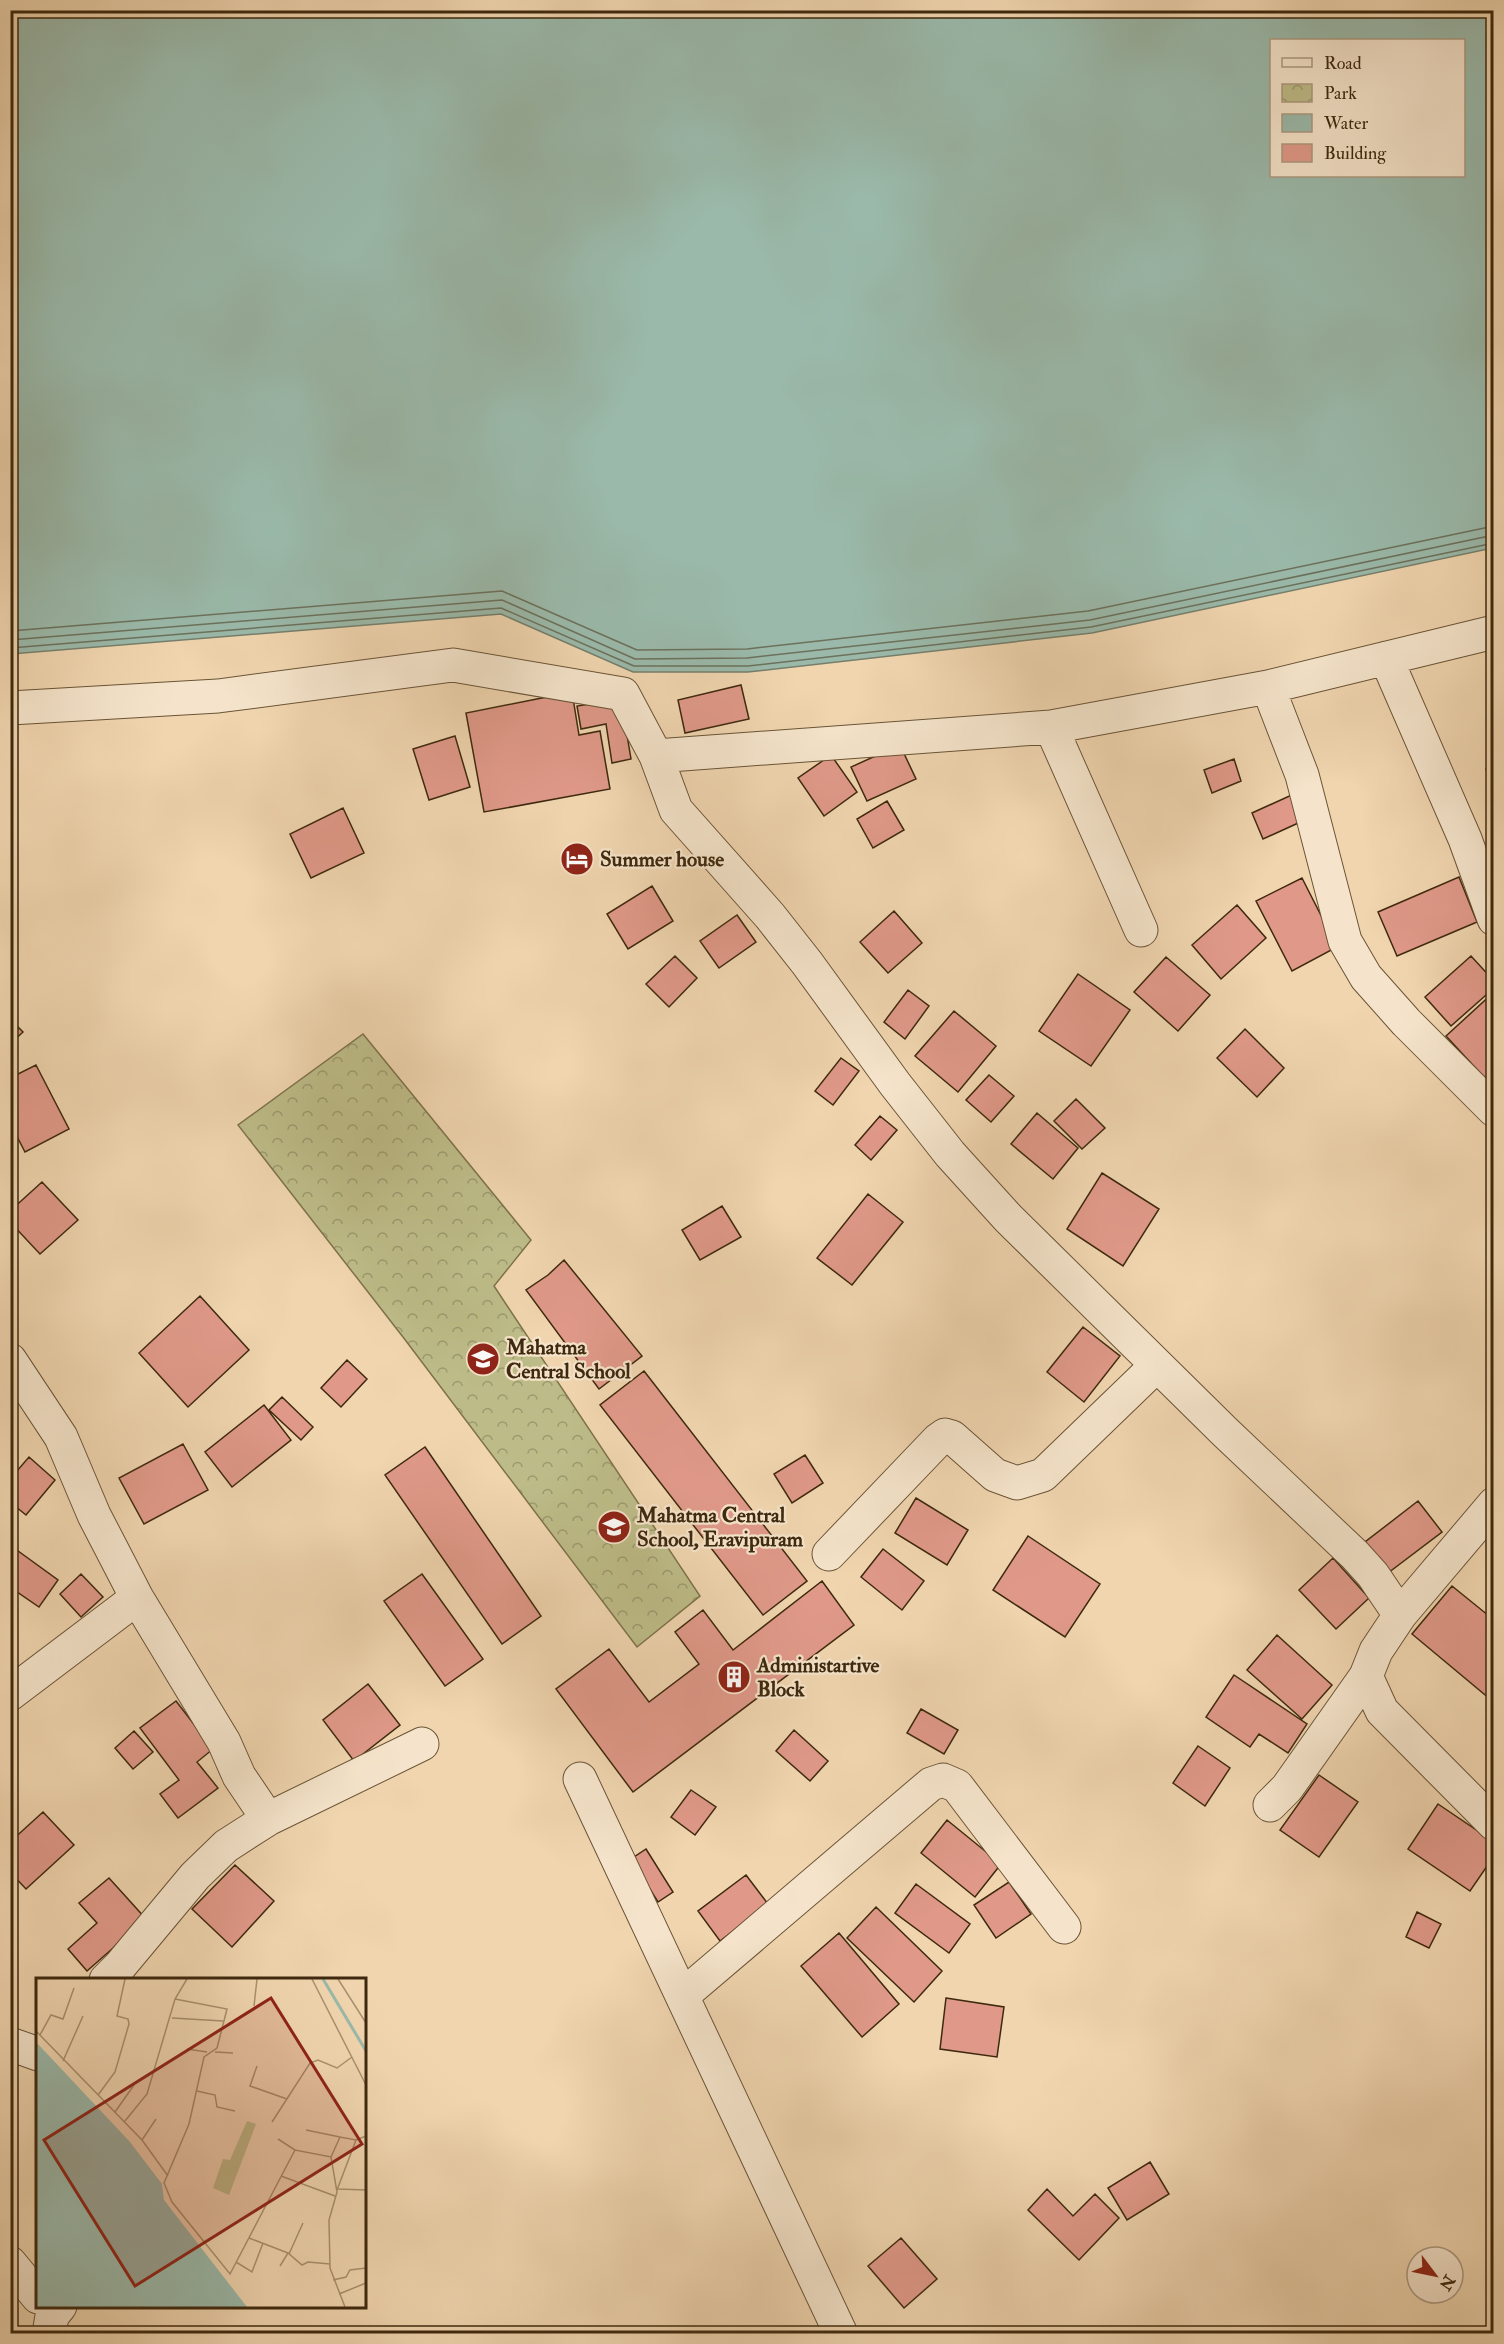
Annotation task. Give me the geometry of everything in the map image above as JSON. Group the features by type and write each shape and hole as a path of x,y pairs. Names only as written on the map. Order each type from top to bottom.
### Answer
{"street":[{"path":"656,756 1051,727 1268,687 1494,632"},
{"path":"1386,658 1465,839 1494,918"},
{"path":"10,708 218,696 453,665 622,694 656,756 676,810 778,925 950,1154 1008,1218 1355,1555 1373,1575 1400,1615"},
{"path":"1268,687 1302,775 1345,941 1366,977 1406,1023 1494,1110"},
{"path":"1051,727 1141,930"},
{"path":"10,1360 61,1437 94,1515 137,1598 224,1742 239,1776 268,1819"},
{"path":"829,1554 945,1435 952,1437 995,1475 1017,1483 1043,1475 1157,1365"},
{"path":"1270,1804 1287,1788 1366,1676 1376,1651 1400,1615 1494,1504"},
{"path":"10,1694 137,1598"},
{"path":"1366,1676 1382,1711 1494,1824"},
{"path":"108,1978 133,1952 195,1876 226,1846 268,1819 422,1744"},
{"path":"580,1779 841,2334"},
{"path":"681,1996 931,1784 943,1780 957,1786 1064,1927"},
{"path":"10,2044 36,2053"},
{"path":"10,2263 36,2296"}],"green space":[{"path":"363,1034 531,1240 494,1286 700,1596 637,1647 403,1337 238,1125"}],"water":[{"path":"11,10 1493,11 1493,548 1092,633 748,672 633,672 501,614 11,654"}],"building":[{"path":"741,685 749,719 685,733 678,700"},
{"path":"572,692 579,735 600,731 610,789 484,812 466,713"},
{"path":"621,699 631,759 612,763 606,724 581,729 577,706"},
{"path":"455,736 470,787 429,800 413,749"},
{"path":"900,745 916,779 867,801 851,767"},
{"path":"831,755 857,792 824,816 798,778"},
{"path":"1234,759 1241,781 1212,793 1204,770"},
{"path":"1494,767 1494,798 1486,769"},
{"path":"1296,793 1307,819 1263,839 1252,813"},
{"path":"887,801 904,830 873,848 857,819"},
{"path":"343,808 364,853 311,878 290,834"},
{"path":"1459,877 1477,922 1397,956 1378,912"},
{"path":"1302,878 1337,947 1292,971 1256,901"},
{"path":"652,886 673,921 628,949 607,914"},
{"path":"1237,905 1266,938 1221,979 1192,945"},
{"path":"894,911 922,943 888,973 860,942"},
{"path":"737,915 756,942 719,968 700,941"},
{"path":"675,956 697,978 669,1007 646,984"},
{"path":"1471,956 1494,981 1494,988 1451,1026 1425,997"},
{"path":"1166,957 1210,995 1178,1031 1134,992"},
{"path":"1078,974 1130,1010 1091,1066 1039,1031"},
{"path":"908,990 929,1006 905,1039 884,1022"},
{"path":"1494,992 1494,1088 1446,1036"},
{"path":"954,1011 996,1046 958,1092 915,1056"},
{"path":"10,1019 23,1032 10,1044"},
{"path":"1245,1029 1284,1068 1257,1097 1217,1058"},
{"path":"841,1058 859,1071 833,1105 815,1091"},
{"path":"36,1065 69,1129 25,1152 10,1123 10,1078"},
{"path":"989,1075 1014,1096 991,1122 966,1100"},
{"path":"1076,1099 1105,1128 1082,1149 1054,1121"},
{"path":"1037,1113 1078,1148 1053,1179 1011,1144"},
{"path":"880,1116 897,1130 871,1160 855,1145"},
{"path":"1102,1173 1159,1209 1123,1266 1067,1229"},
{"path":"42,1182 78,1220 40,1254 10,1222 10,1211"},
{"path":"868,1194 903,1222 852,1285 817,1258"},
{"path":"722,1206 741,1237 700,1260 682,1230"},
{"path":"564,1260 642,1356 599,1389 526,1290 548,1275"},
{"path":"200,1296 249,1350 188,1407 139,1353"},
{"path":"1083,1327 1120,1356 1084,1402 1047,1372"},
{"path":"347,1360 367,1379 341,1407 321,1388"},
{"path":"644,1371 807,1581 763,1615 600,1405"},
{"path":"282,1397 313,1427 301,1440 269,1410"},
{"path":"264,1405 291,1440 232,1487 205,1452"},
{"path":"183,1444 208,1490 144,1524 119,1478"},
{"path":"425,1447 541,1616 502,1644 385,1475"},
{"path":"805,1455 823,1483 792,1503 774,1474"},
{"path":"29,1457 55,1480 26,1515 10,1502 10,1479"},
{"path":"916,1498 968,1530 947,1565 895,1533"},
{"path":"1418,1501 1442,1532 1388,1573 1365,1542"},
{"path":"1028,1536 1100,1584 1065,1637 993,1590"},
{"path":"14,1548 58,1580 39,1607 10,1587 10,1553"},
{"path":"883,1549 924,1581 902,1610 861,1577"},
{"path":"1333,1558 1369,1598 1336,1629 1299,1590"},
{"path":"81,1574 103,1597 81,1617 60,1594"},
{"path":"422,1574 483,1659 445,1686 384,1601"},
{"name":"Administartive Block","path":"822,1581 854,1625 633,1792 556,1689 609,1649 649,1702 699,1664 675,1632 703,1610 733,1650"},
{"path":"1452,1586 1494,1620 1494,1695 1490,1699 1412,1634"},
{"path":"1277,1635 1332,1685 1302,1719 1247,1670"},
{"path":"1234,1675 1307,1724 1288,1753 1259,1734 1250,1747 1206,1717"},
{"path":"368,1684 400,1725 354,1761 323,1720"},
{"path":"176,1701 213,1749 197,1762 218,1788 178,1818 160,1794 179,1780 140,1728"},
{"path":"921,1709 958,1730 944,1754 907,1733"},
{"path":"794,1730 828,1761 810,1781 776,1751"},
{"path":"134,1731 153,1752 133,1769 115,1748"},
{"path":"1198,1746 1230,1768 1205,1806 1173,1783"},
{"path":"1319,1775 1358,1802 1319,1857 1280,1830"},
{"path":"691,1790 716,1807 695,1835 671,1817"},
{"path":"1438,1804 1494,1842 1494,1856 1470,1891 1408,1849"},
{"path":"43,1812 74,1845 26,1889 10,1872 10,1842"},
{"path":"947,1820 1001,1864 975,1897 921,1853"},
{"path":"646,1849 673,1892 658,1902 631,1859"},
{"path":"235,1865 274,1901 232,1947 192,1909"},
{"path":"746,1875 768,1904 720,1941 698,1911"},
{"path":"109,1878 146,1919 87,1971 68,1949 97,1923 79,1903"},
{"path":"1009,1882 1031,1914 996,1938 974,1905"},
{"path":"916,1884 970,1924 949,1953 895,1913"},
{"path":"10,1894 17,1901 10,1907"},
{"path":"876,1907 942,1971 914,2002 847,1938"},
{"path":"1417,1912 1441,1924 1429,1948 1406,1937"},
{"path":"839,1933 899,2004 862,2037 801,1966"},
{"path":"946,1998 1004,2007 997,2057 940,2049"},
{"path":"1150,2162 1169,2194 1127,2220 1108,2188"},
{"path":"1047,2189 1073,2216 1095,2194 1119,2218 1079,2260 1028,2210"},
{"path":"901,2238 937,2279 904,2308 868,2266"}],"place":[{"name":"Summer house","path":"577,859"},
{"name":"Mahatma Central School","path":"483,1359"},
{"name":"Mahatma Central School, Eravipuram","path":"614,1527"},
{"name":"Administartive Block","path":"734,1677"}]}
